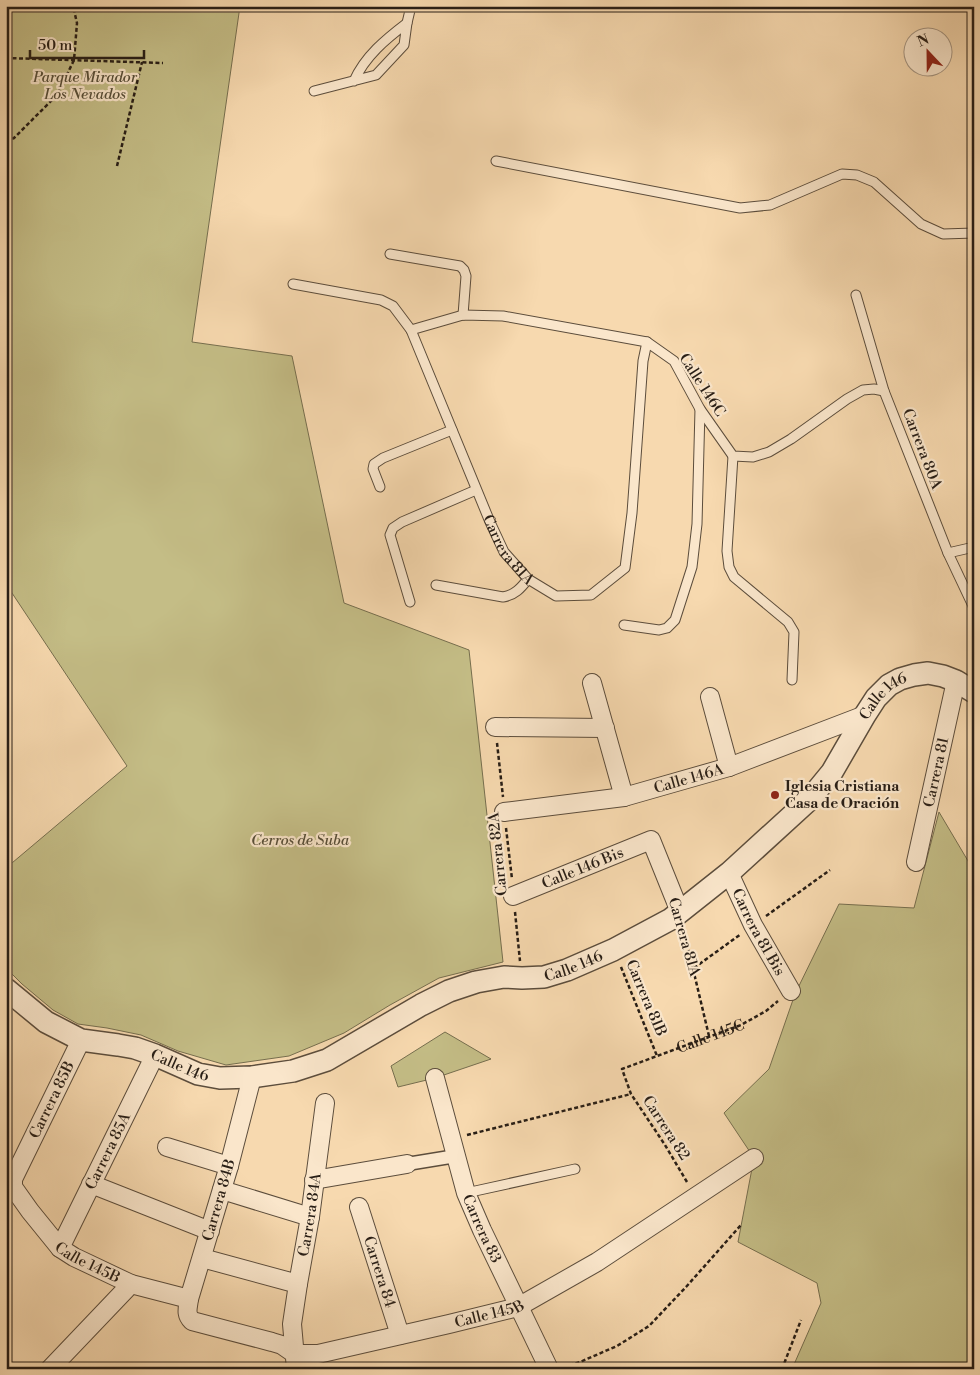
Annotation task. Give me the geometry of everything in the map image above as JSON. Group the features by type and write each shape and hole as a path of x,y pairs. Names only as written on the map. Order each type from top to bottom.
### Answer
{"street":[{"name":"Calle 146","path":"6,989 46,1022 81,1040 135,1048 198,1074 220,1078 252,1077 293,1070 327,1060 421,1005 449,991 476,982 504,977 544,976 567,970 613,950 671,919 729,873 809,800 832,772 876,698 889,685 900,679 928,673 943,676 965,686"},
{"path":"592,683 624,797"},
{"name":"Carrera 81","path":"916,862 965,686"},
{"path":"710,697 728,767"},
{"name":"Calle 146A","path":"504,812 624,797 728,767 865,715"},
{"path":"496,727 605,728"},
{"name":"Calle 146 Bis","path":"513,896 651,840"},
{"name":"Carrera 81A","path":"651,840 680,912"},
{"name":"Carrera 81 Bis","path":"729,873 753,925 791,991"},
{"name":"Carrera 85B","path":"13,1187 13,1179 81,1040"},
{"name":"Carrera 85A","path":"60,1248 155,1055"},
{"name":"Carrera 84B","path":"192,1321 188,1317 187,1311 189,1299 229,1166 252,1077"},
{"name":"Carrera 83","path":"435,1078 466,1193 518,1307 550,1369"},
{"name":"Carrera 84A","path":"295,1361 292,1324 310,1217 325,1103"},
{"path":"166,1147 229,1166"},
{"path":"314,1180 407,1164 454,1148"},
{"name":"Calle 145B","path":"192,1321 272,1342 282,1346 295,1361 518,1307 597,1262 754,1158"},
{"path":"91,1184 210,1232"},
{"name":"Calle 145B","path":"13,1187 60,1248 74,1257 131,1284 189,1299"},
{"path":"222,1190 310,1217"},
{"name":"Carrera 84","path":"360,1207 400,1335"},
{"path":"202,1258 298,1284"},
{"path":"50,1369 131,1284"}],"lane":[{"path":"314,91 376,75 404,45 411,6"},
{"path":"354,81 359,69 385,40 407,23"},
{"path":"496,161 740,208 770,205 842,174 857,175 874,182 921,224 943,234 974,233"},
{"path":"390,254 460,266 466,276 463,315"},
{"name":"Carrera 81A","path":"293,284 381,300 393,306 411,330 476,490 504,552 528,579 556,596 591,595 625,568 643,361 647,342"},
{"name":"Carrera 80A","path":"856,295 884,391 948,553 974,608"},
{"name":"Calle 146C","path":"411,330 463,315 503,316 647,342 674,361 700,409 733,456"},
{"path":"792,680 794,632 788,622 734,577 729,567 727,551 733,456 753,457 769,452 792,439 847,399 863,390 874,389 884,391"},
{"path":"624,625 659,630 667,628 675,620 692,567 697,524 700,409"},
{"path":"380,488 373,469 374,464 382,458 452,430"},
{"path":"410,602 390,535 392,528 476,490"},
{"path":"948,553 974,546"},
{"path":"436,585 503,597 519,590 528,579"},
{"path":"466,1193 575,1169"}],"path":[{"path":"6,141 14,138 57,95 74,60 77,23 73,6"},
{"path":"6,58 163,63"},
{"path":"117,166 142,62"},
{"name":"Carrera 82A","path":"496,727 522,978"},
{"name":"Carrera 81A","path":"680,912 709,1036"},
{"name":"Carrera 81B","path":"613,950 657,1056"},
{"name":"Calle 145C","path":"622,1069 741,1025 766,1011 791,991"},
{"name":"Carrera 82","path":"622,1069 631,1094 665,1144 695,1196"},
{"path":"454,1148 631,1094"},
{"path":"557,1369 580,1362 617,1346 649,1326 742,1225"},
{"path":"782,1369 801,1320"}],"green space":[{"name":"Cerros de Suba","path":"6,6 240,6 192,342 292,356 344,603 469,650 503,962 439,978 344,1033 289,1056 226,1065 178,1051 141,1035 78,1024 53,1010 6,968 6,868 127,766 6,584"},
{"path":"939,812 974,871 974,1369 792,1369 821,1303 817,1283 738,1242 754,1158 724,1113 769,1069 795,994 839,904 914,908"},
{"path":"445,1032 491,1059 435,1078 398,1087 391,1066"}],"place":[{"name":"Iglesia Cristiana Casa de Oración","path":"775,795"}],"park label":[{"name":"Parque Mirador Los Nevados","path":"85,86"}]}
